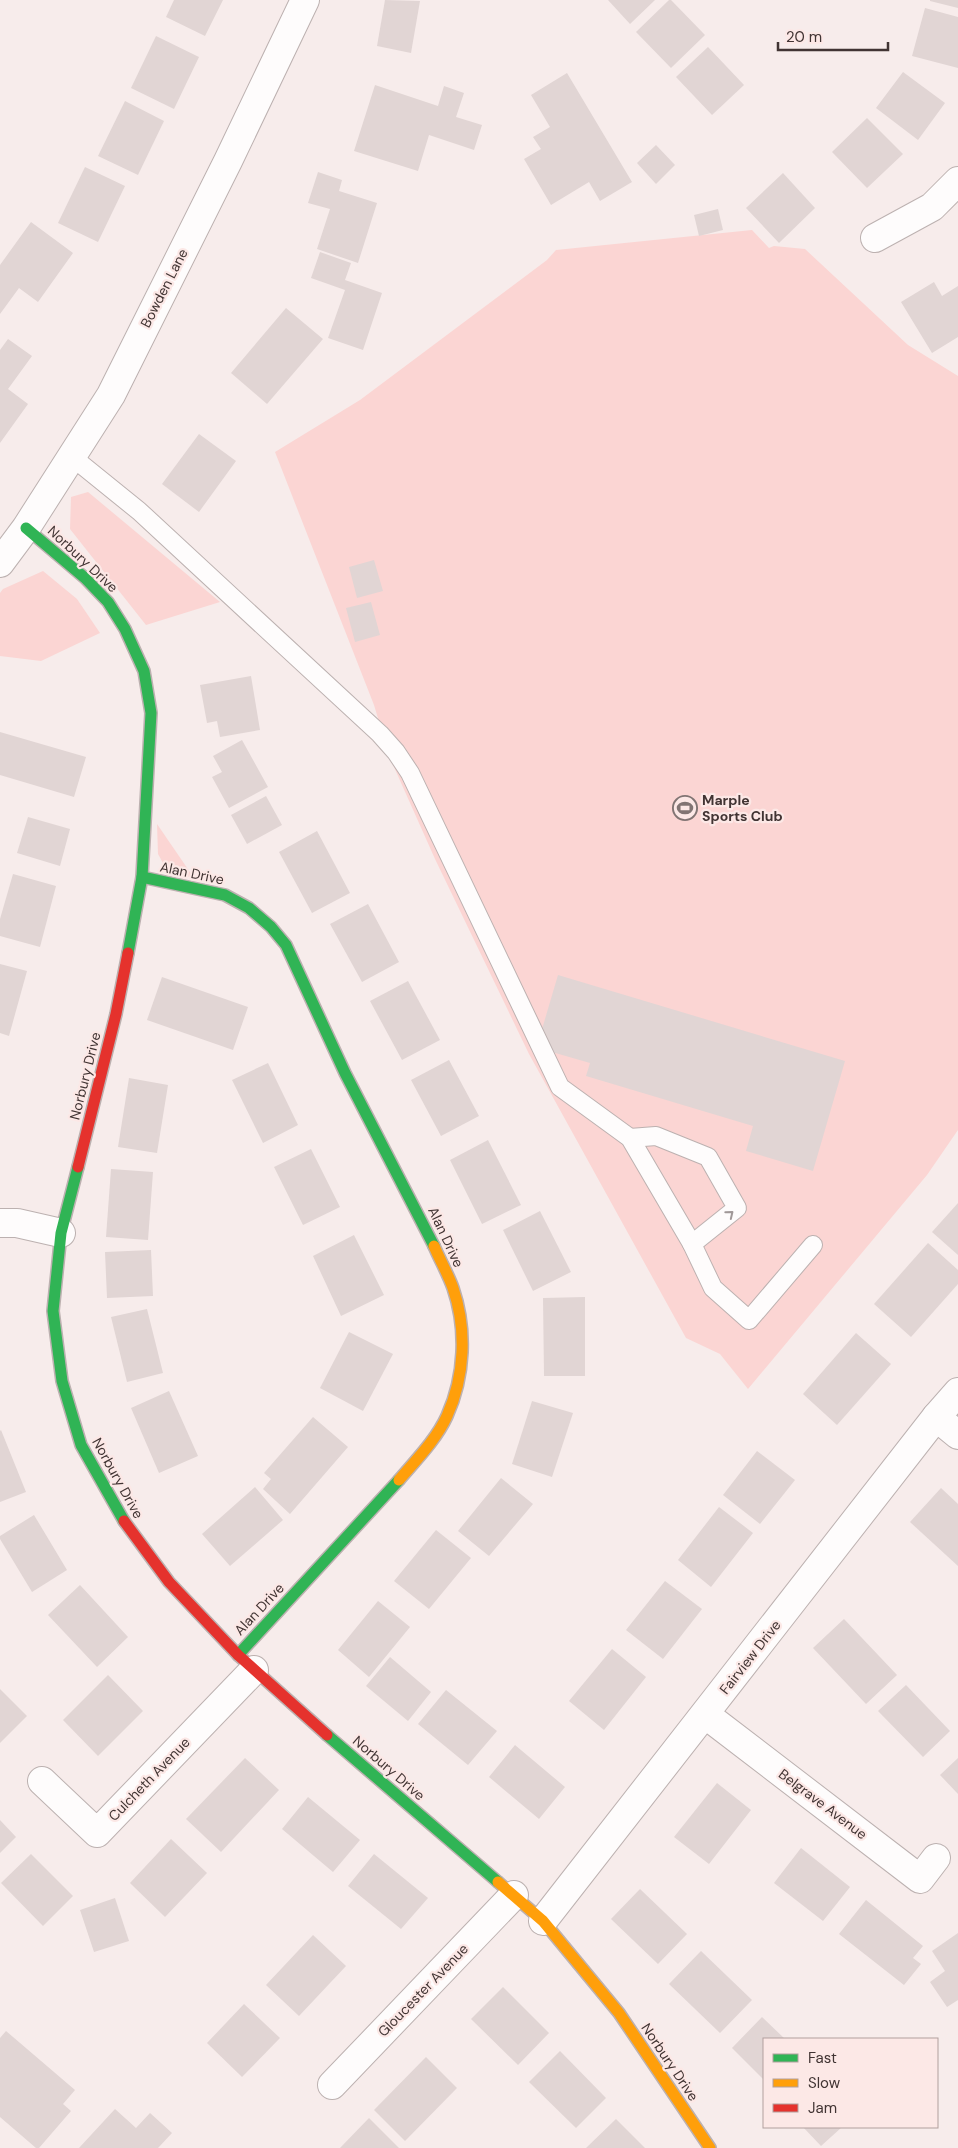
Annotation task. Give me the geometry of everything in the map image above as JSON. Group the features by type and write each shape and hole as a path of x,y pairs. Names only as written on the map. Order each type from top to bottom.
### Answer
{"street":[{"name":"Bowden Lane","path":"10,540 71,456 111,395 228,161 305,0"},
{"path":"875,238 932,207 958,181"},
{"name":"Norbury Drive","path":"10,540 85,578 108,602 125,629 144,671 151,713 142,877 116,1014 61,1233 53,1311 62,1381 81,1444 123,1520 169,1582 246,1663 356,1761 542,1921 619,2013 710,2148"},
{"name":"Alan Drive","path":"142,877 225,894 249,908 271,927 286,945 345,1074 429,1233 453,1289 462,1335 460,1376 447,1416 424,1452 246,1663"},
{"path":"0,1223 17,1224 61,1233"},
{"name":"Fairview Drive","path":"542,1921 706,1715 936,1417 958,1392"},
{"path":"936,1417 958,1436"},
{"name":"Culcheth Avenue","path":"42,1781 97,1833 246,1663"},
{"name":"Belgrave Avenue","path":"706,1715 920,1879 936,1858"},
{"name":"Gloucester Avenue","path":"332,2085 514,1895"}],"lane":[{"path":"71,456 139,511 380,734 396,752 421,794 560,1087 630,1138 692,1244 713,1288 749,1320 813,1244"},
{"path":"630,1138 656,1136 708,1157 737,1208 692,1244"}],"shaded area":[{"name":"Marple Sports Club","path":"752,230 769,248 774,246 805,249 908,345 958,376 958,1130 927,1175 748,1389 720,1354 686,1338 529,1054 435,859 390,758 374,705 275,452 360,400 547,260 556,250"},
{"path":"88,492 220,602 146,625 70,529 71,497"},
{"path":"43,571 77,599 100,633 41,661 0,656 0,593 3,589"},
{"path":"157,824 194,878 168,872 158,854"}],"building":[{"path":"174,0 223,0 205,36 166,17"},
{"path":"385,0 420,1 411,53 377,46"},
{"path":"608,0 655,0 630,24"},
{"path":"669,0 705,35 671,68 636,32"},
{"path":"958,0 958,8 930,1"},
{"path":"925,8 958,17 958,68 912,56"},
{"path":"156,36 199,57 174,109 131,88"},
{"path":"708,47 744,85 712,115 676,77"},
{"path":"903,72 945,103 918,140 876,108"},
{"path":"567,73 632,182 600,201 589,182 551,205 524,159 541,149 533,137 550,127 531,95"},
{"path":"375,85 438,106 444,86 464,93 456,117 482,125 474,150 429,135 418,171 354,151"},
{"path":"125,101 164,121 138,175 98,156"},
{"path":"867,118 903,154 867,188 832,152"},
{"path":"656,145 675,165 656,184 637,163"},
{"path":"85,167 125,186 98,242 58,223"},
{"path":"318,172 342,180 339,191 377,203 358,263 317,249 330,209 308,203"},
{"path":"783,173 815,208 779,243 746,208"},
{"path":"718,209 723,230 699,236 694,215"},
{"path":"31,222 73,253 38,302 19,288 0,314 0,265"},
{"path":"320,252 351,263 345,280 382,293 363,350 328,338 345,290 311,278"},
{"path":"934,282 942,296 958,286 958,337 932,353 901,302"},
{"path":"286,308 323,339 267,404 231,373"},
{"path":"8,339 32,356 8,389 28,404 0,443 0,350"},
{"path":"199,434 236,461 199,512 162,484"},
{"path":"374,560 383,591 357,598 349,567"},
{"path":"371,602 380,635 355,642 346,608"},
{"path":"251,676 260,730 220,737 217,721 207,723 200,685"},
{"path":"0,732 86,757 74,797 0,775"},
{"path":"242,740 268,787 229,808 212,777 222,772 213,756"},
{"path":"266,796 282,825 247,844 231,815"},
{"path":"28,817 70,829 60,866 17,853"},
{"path":"317,831 350,893 312,913 279,852"},
{"path":"13,874 56,886 40,947 0,936 0,919"},
{"path":"368,904 399,962 362,982 330,924"},
{"path":"0,964 27,971 9,1036 0,1033"},
{"path":"558,975 845,1061 813,1171 746,1151 753,1126 586,1076 590,1063 545,1050 548,1039 540,1036"},
{"path":"162,977 248,1007 233,1050 147,1020"},
{"path":"408,981 440,1040 402,1060 370,1001"},
{"path":"449,1060 479,1116 441,1136 411,1080"},
{"path":"268,1063 298,1125 263,1143 232,1080"},
{"path":"129,1078 168,1085 157,1153 118,1147"},
{"path":"488,1140 521,1205 482,1224 450,1160"},
{"path":"311,1149 340,1207 303,1225 274,1167"},
{"path":"111,1169 153,1172 148,1240 106,1237"},
{"path":"958,1203 958,1255 932,1232"},
{"path":"540,1211 571,1272 533,1291 503,1230"},
{"path":"354,1235 384,1295 341,1316 313,1256"},
{"path":"928,1243 958,1270 958,1284 911,1337 874,1304"},
{"path":"151,1250 153,1296 107,1298 105,1252"},
{"path":"585,1297 585,1376 544,1376 543,1298"},
{"path":"147,1309 163,1373 127,1382 111,1317"},
{"path":"349,1332 393,1354 363,1411 320,1388"},
{"path":"856,1333 891,1364 837,1425 803,1394"},
{"path":"169,1391 198,1456 159,1473 131,1408"},
{"path":"532,1401 573,1413 552,1477 512,1464"},
{"path":"313,1417 348,1447 290,1514 263,1489 271,1479 264,1473"},
{"path":"0,1431 26,1492 0,1502"},
{"path":"757,1451 795,1480 760,1524 723,1495"},
{"path":"501,1478 533,1504 489,1556 458,1531"},
{"path":"255,1487 283,1520 230,1566 202,1534"},
{"path":"941,1488 958,1504 958,1566 910,1522"},
{"path":"719,1507 753,1533 711,1587 678,1560"},
{"path":"34,1515 67,1570 32,1592 0,1536"},
{"path":"436,1530 471,1558 429,1609 394,1581"},
{"path":"665,1581 702,1609 663,1659 626,1630"},
{"path":"80,1585 128,1637 97,1667 48,1615"},
{"path":"378,1601 410,1627 369,1677 338,1650"},
{"path":"844,1619 897,1675 866,1704 813,1648"},
{"path":"612,1649 646,1677 604,1730 569,1701"},
{"path":"390,1657 431,1692 408,1721 366,1686"},
{"path":"108,1675 143,1711 98,1756 63,1720"},
{"path":"906,1685 950,1731 923,1757 878,1711"},
{"path":"0,1689 27,1716 0,1743"},
{"path":"446,1690 497,1731 468,1765 418,1724"},
{"path":"515,1745 565,1787 539,1819 489,1777"},
{"path":"245,1758 279,1790 221,1852 186,1819"},
{"path":"958,1758 958,1794 940,1775"},
{"path":"717,1783 751,1810 709,1864 674,1837"},
{"path":"308,1797 360,1840 333,1872 282,1829"},
{"path":"0,1820 16,1837 0,1853"},
{"path":"171,1839 207,1873 165,1917 130,1883"},
{"path":"801,1848 850,1887 823,1921 774,1883"},
{"path":"31,1854 73,1896 43,1926 1,1883"},
{"path":"374,1854 428,1898 401,1929 348,1886"},
{"path":"640,1889 687,1934 658,1964 611,1919"},
{"path":"115,1898 129,1941 94,1952 80,1910"},
{"path":"866,1900 923,1946 913,1958 921,1964 904,1985 839,1934"},
{"path":"958,1933 958,2000 947,2007 930,1982 945,1971 932,1951"},
{"path":"313,1935 346,1966 299,2016 266,1985"},
{"path":"701,1951 752,2000 720,2033 669,1984"},
{"path":"503,1987 549,2033 518,2065 471,2019"},
{"path":"244,2004 280,2038 242,2077 207,2043"},
{"path":"762,2017 784,2038 763,2038 763,2079 732,2048"},
{"path":"6,2031 75,2090 63,2104 71,2111 39,2148 36,2148 0,2117 0,2038"},
{"path":"560,2051 606,2098 576,2128 529,2082"},
{"path":"426,2057 457,2088 405,2141 374,2110"},
{"path":"115,2109 136,2128 150,2113 172,2133 158,2148 79,2148"},
{"path":"369,2118 399,2148 340,2148"},
{"path":"616,2119 645,2148 586,2148"},
{"path":"804,2128 841,2128 821,2146"}],"traffic: fast":[{"path":"26,528 85,578 108,602 125,629 144,671 151,713 142,877 128,953"},
{"path":"142,877 225,895 249,908 271,927 286,945 345,1073 434,1246"},
{"path":"78,1167 61,1233 53,1311 62,1381 81,1445 124,1521"},
{"path":"238,1655 399,1480"},
{"path":"327,1735 498,1882"}],"traffic: slow":[{"path":"399,1480 425,1450 442,1425 458,1385 462,1352 458,1304 451,1283 434,1246"},
{"path":"498,1882 543,1921 619,2013 710,2148"}],"traffic: jam":[{"path":"78,1167 116,1014 128,953"},
{"path":"124,1521 169,1582 238,1655 327,1735"}],"place":[{"name":"Marple Sports Club","path":"685,808"}]}
